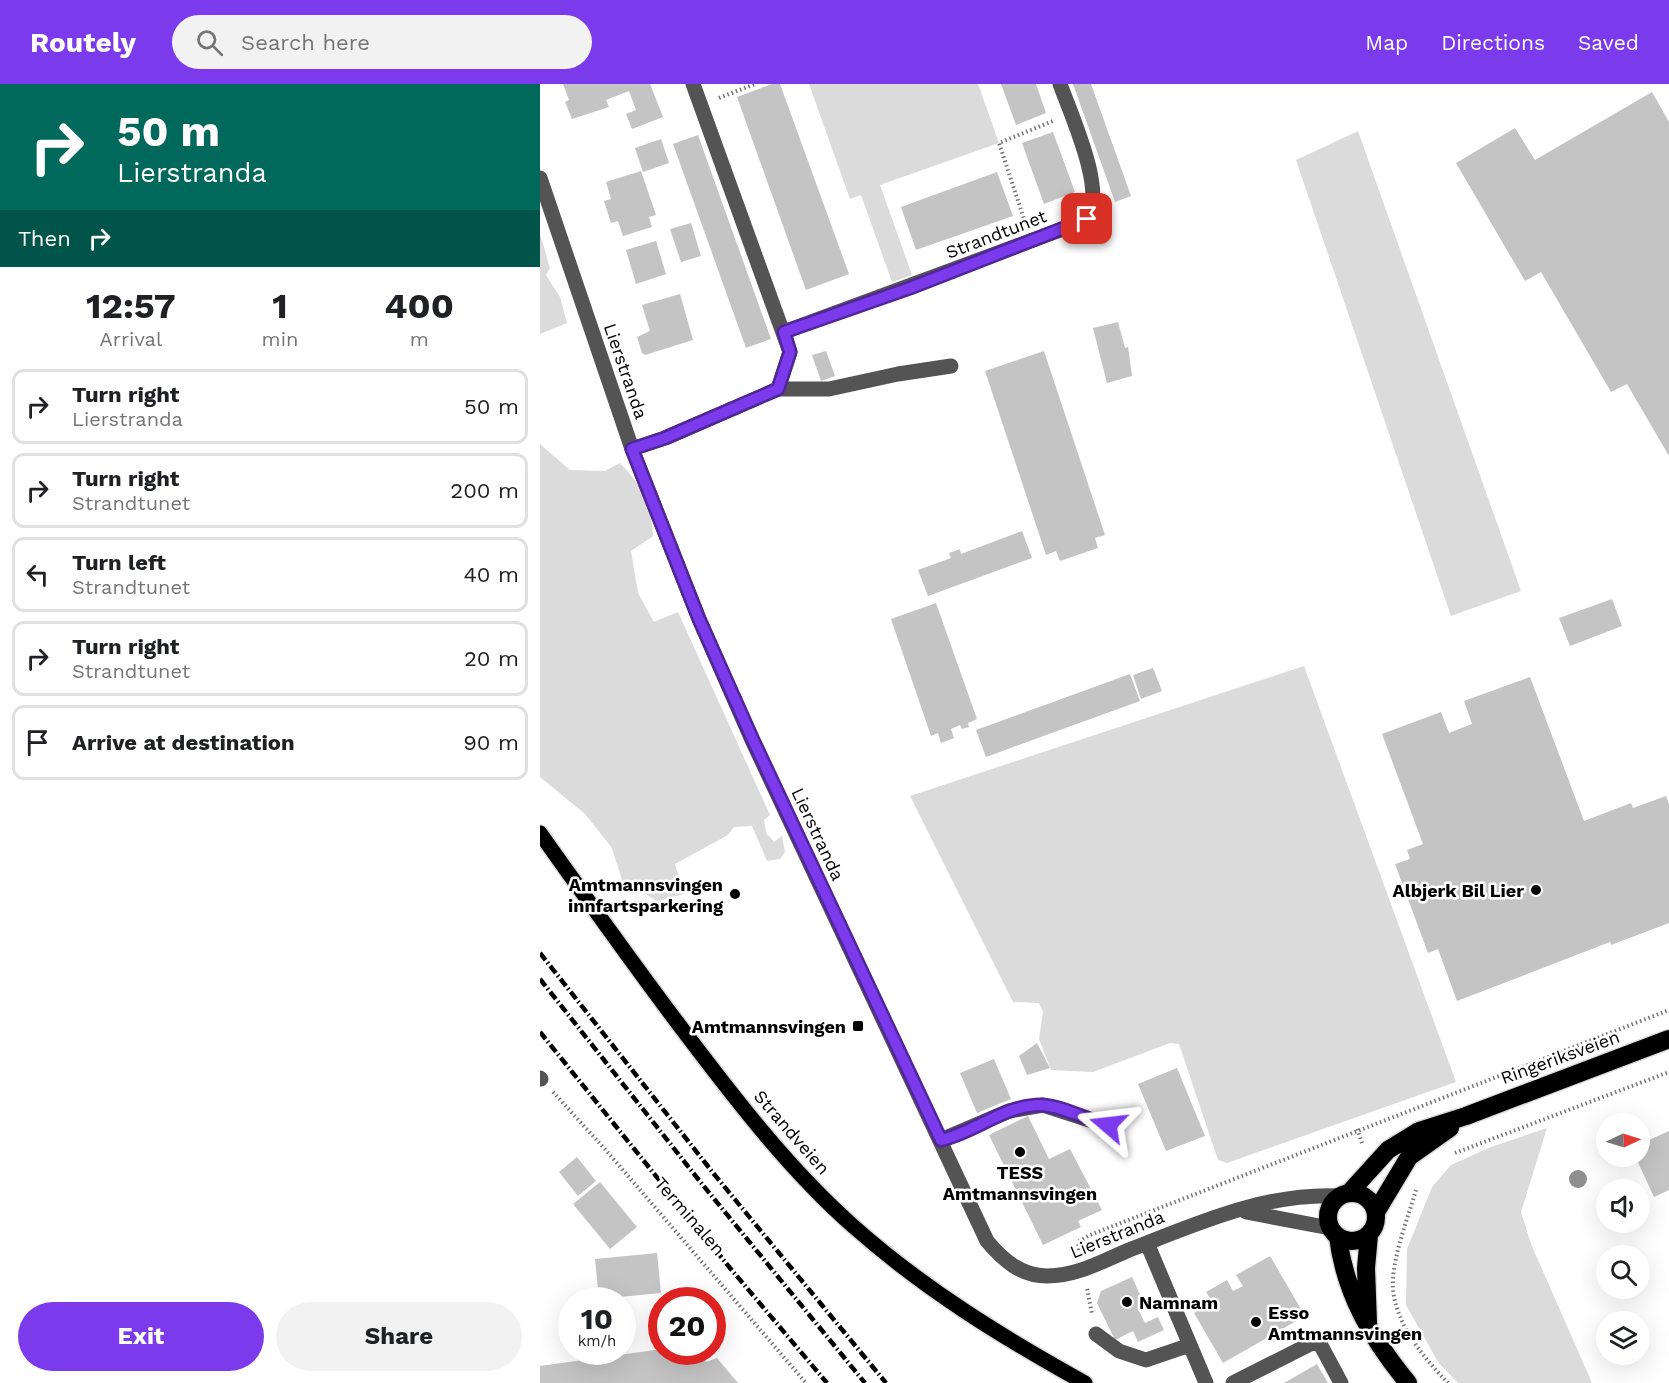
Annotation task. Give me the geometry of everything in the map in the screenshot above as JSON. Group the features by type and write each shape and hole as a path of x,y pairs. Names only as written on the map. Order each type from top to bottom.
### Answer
{"highway":[{"name":"Ringeriksveien","path":"1344,1194 1398,1142 1419,1131 1466,1116 1669,1039"},
{"name":"Ringeriksveien","path":"1376,1212 1409,1157 1466,1116"},
{"path":"1368,1322 1366,1268 1369,1235 1375,1224 1376,1212 1366,1197 1344,1194 1328,1210 1346,1281 1354,1303 1407,1383"},
{"path":"1334,1233 1354,1242 1369,1235"}],"main road":[{"name":"Strandveien","path":"540,833 719,1078 805,1179 859,1232 945,1299 1011,1342 1085,1383"}],"street":[{"path":"693,84 790,352 778,389"},
{"name":"Strandtunet","path":"784,332 1031,242 1087,219 1093,208 1093,186 1060,84"},
{"name":"Lierstranda","path":"540,178 632,449 699,619 753,740 987,1241 1011,1266 1030,1274 1066,1275 1193,1224 1237,1211 1304,1195 1344,1194"},
{"path":"632,449 665,438 778,389 829,389 898,374 951,366"},
{"path":"941,1140 953,1137 1009,1111 1043,1105 1108,1125"},
{"name":"Lierstranda","path":"1237,1211 1334,1233"},
{"path":"1147,1244 1206,1383"},
{"path":"1096,1334 1119,1350 1146,1360 1190,1345"},
{"path":"1233,1383 1318,1340 1341,1383"}],"path":[{"path":"700,105 755,84"},
{"path":"1031,242 999,143 1071,114"},
{"path":"1080,1254 1078,1242 1090,1235 1357,1129 1669,1010"},
{"path":"1450,1155 1669,1072"},
{"name":"Terminalen","path":"540,1078 620,1166 806,1383"},
{"path":"1357,1129 1368,1153"},
{"path":"1421,1181 1401,1243 1393,1289 1409,1334 1448,1383"},
{"path":"1086,1286 1096,1334"}],"shaded area":[{"path":"809,84 978,84 999,143 880,185 912,275 892,282 861,195 850,199"},
{"path":"1358,131 1521,591 1451,616 1296,160"},
{"path":"540,234 550,268 546,275 560,297 567,323 540,334"},
{"path":"540,444 570,470 605,471 620,463 640,488 648,505 653,536 631,551 638,593 654,622 678,612 770,815 764,820 766,833 774,842 782,836 785,852 780,859 767,861 752,826 734,827 728,835 675,864 684,894 657,901 622,880 612,848 585,814 540,777"},
{"path":"1304,666 1456,1082 1227,1163 1218,1160 1179,1044 1170,1043 1093,1072 1051,1070 1039,1039 1043,1012 1039,1003 1013,1002 910,796"},
{"path":"1547,1128 1521,1212 1531,1244 1592,1383 1458,1383 1438,1362 1406,1305 1407,1249 1432,1187 1451,1165 1491,1147"}],"building":[{"path":"563,84 650,84 663,117 632,129 626,114 636,110 629,91 606,100 609,107 572,119 565,102 569,100"},
{"path":"772,84 780,84 849,274 806,290 737,97"},
{"path":"1001,84 1036,84 1046,113 1016,125"},
{"path":"1073,84 1091,84 1131,196 1115,202"},
{"path":"1652,92 1669,122 1669,456 1627,384 1611,392 1541,272 1525,281 1456,163 1515,128 1535,160"},
{"path":"1053,132 1075,192 1044,204 1022,143"},
{"path":"698,135 771,339 746,348 673,144"},
{"path":"661,139 669,163 643,172 635,148"},
{"path":"641,171 656,215 649,217 652,227 623,236 618,221 611,223 604,201 611,199 606,182"},
{"path":"997,172 1013,216 916,250 901,207"},
{"path":"691,223 701,256 681,262 670,229"},
{"path":"656,241 666,274 636,284 626,250"},
{"path":"680,294 693,340 645,355 642,353 637,337 650,331 642,305"},
{"path":"1118,322 1125,348 1128,347 1132,376 1107,383 1093,328"},
{"path":"826,351 835,376 821,381 812,355"},
{"path":"1044,351 1105,535 1095,538 1098,548 1060,561 1056,551 1046,555 985,371"},
{"path":"1022,531 1032,558 928,596 918,570 951,558 949,553 960,549 961,554"},
{"path":"1612,599 1622,626 1570,646 1559,618"},
{"path":"936,603 977,719 968,723 969,727 962,729 960,725 951,729 954,738 941,743 938,733 931,736 891,619"},
{"path":"1153,668 1162,691 1141,699 1133,675"},
{"path":"1130,674 1140,701 986,757 976,730"},
{"path":"1530,677 1584,821 1631,803 1633,808 1666,796 1669,804 1669,923 1611,945 1610,942 1457,1001 1438,949 1428,953 1395,864 1410,859 1407,850 1423,844 1382,734 1441,712 1449,733 1472,724 1464,701"},
{"path":"1037,1043 1050,1068 1027,1075 1019,1056"},
{"path":"994,1059 1011,1099 977,1113 960,1073"},
{"path":"1177,1068 1205,1136 1166,1151 1138,1084"},
{"path":"1028,1116 1049,1159 1070,1149 1102,1210 1078,1221 1081,1227 1043,1245 989,1135"},
{"path":"1669,1131 1669,1190 1654,1197 1650,1188 1650,1179 1646,1179 1640,1167 1650,1167 1650,1140"},
{"path":"577,1157 596,1181 578,1196 559,1172"},
{"path":"600,1182 637,1227 610,1249 573,1204"},
{"path":"657,1253 660,1287 648,1287 648,1294 636,1295 636,1287 598,1287 595,1259"},
{"path":"1270,1256 1305,1316 1223,1363 1194,1313 1213,1303 1206,1292 1227,1280 1233,1291 1243,1286 1236,1275"},
{"path":"1132,1277 1146,1308 1139,1311 1145,1323 1158,1317 1164,1330 1138,1342 1133,1331 1115,1340 1097,1303 1101,1291"},
{"path":"648,1351 648,1365 723,1365 738,1383 540,1383 540,1366 558,1363 636,1365 636,1353"},
{"path":"1317,1364 1328,1383 1284,1383"}],"railway":[{"path":"540,953 714,1174 886,1383"},
{"path":"540,979 702,1184 865,1383"},
{"path":"540,1032 730,1268 827,1383"}],"place":[{"name":"Albjerk Bil Lier","path":"1536,890"},
{"name":"Amtmannsvingen innfartsparkering","path":"735,894"},
{"name":"Amtmannsvingen","path":"858,1026"},
{"name":"TESS Amtmannsvingen","path":"1020,1152"},
{"name":"Namnam","path":"1127,1302"},
{"name":"Esso Amtmannsvingen","path":"1256,1322"}],"route":[{"path":"1087,219 910,288 784,332 790,352 778,389 665,438 632,449 699,619 753,740 941,1140 953,1137 1009,1111 1043,1105 1108,1125"}]}
